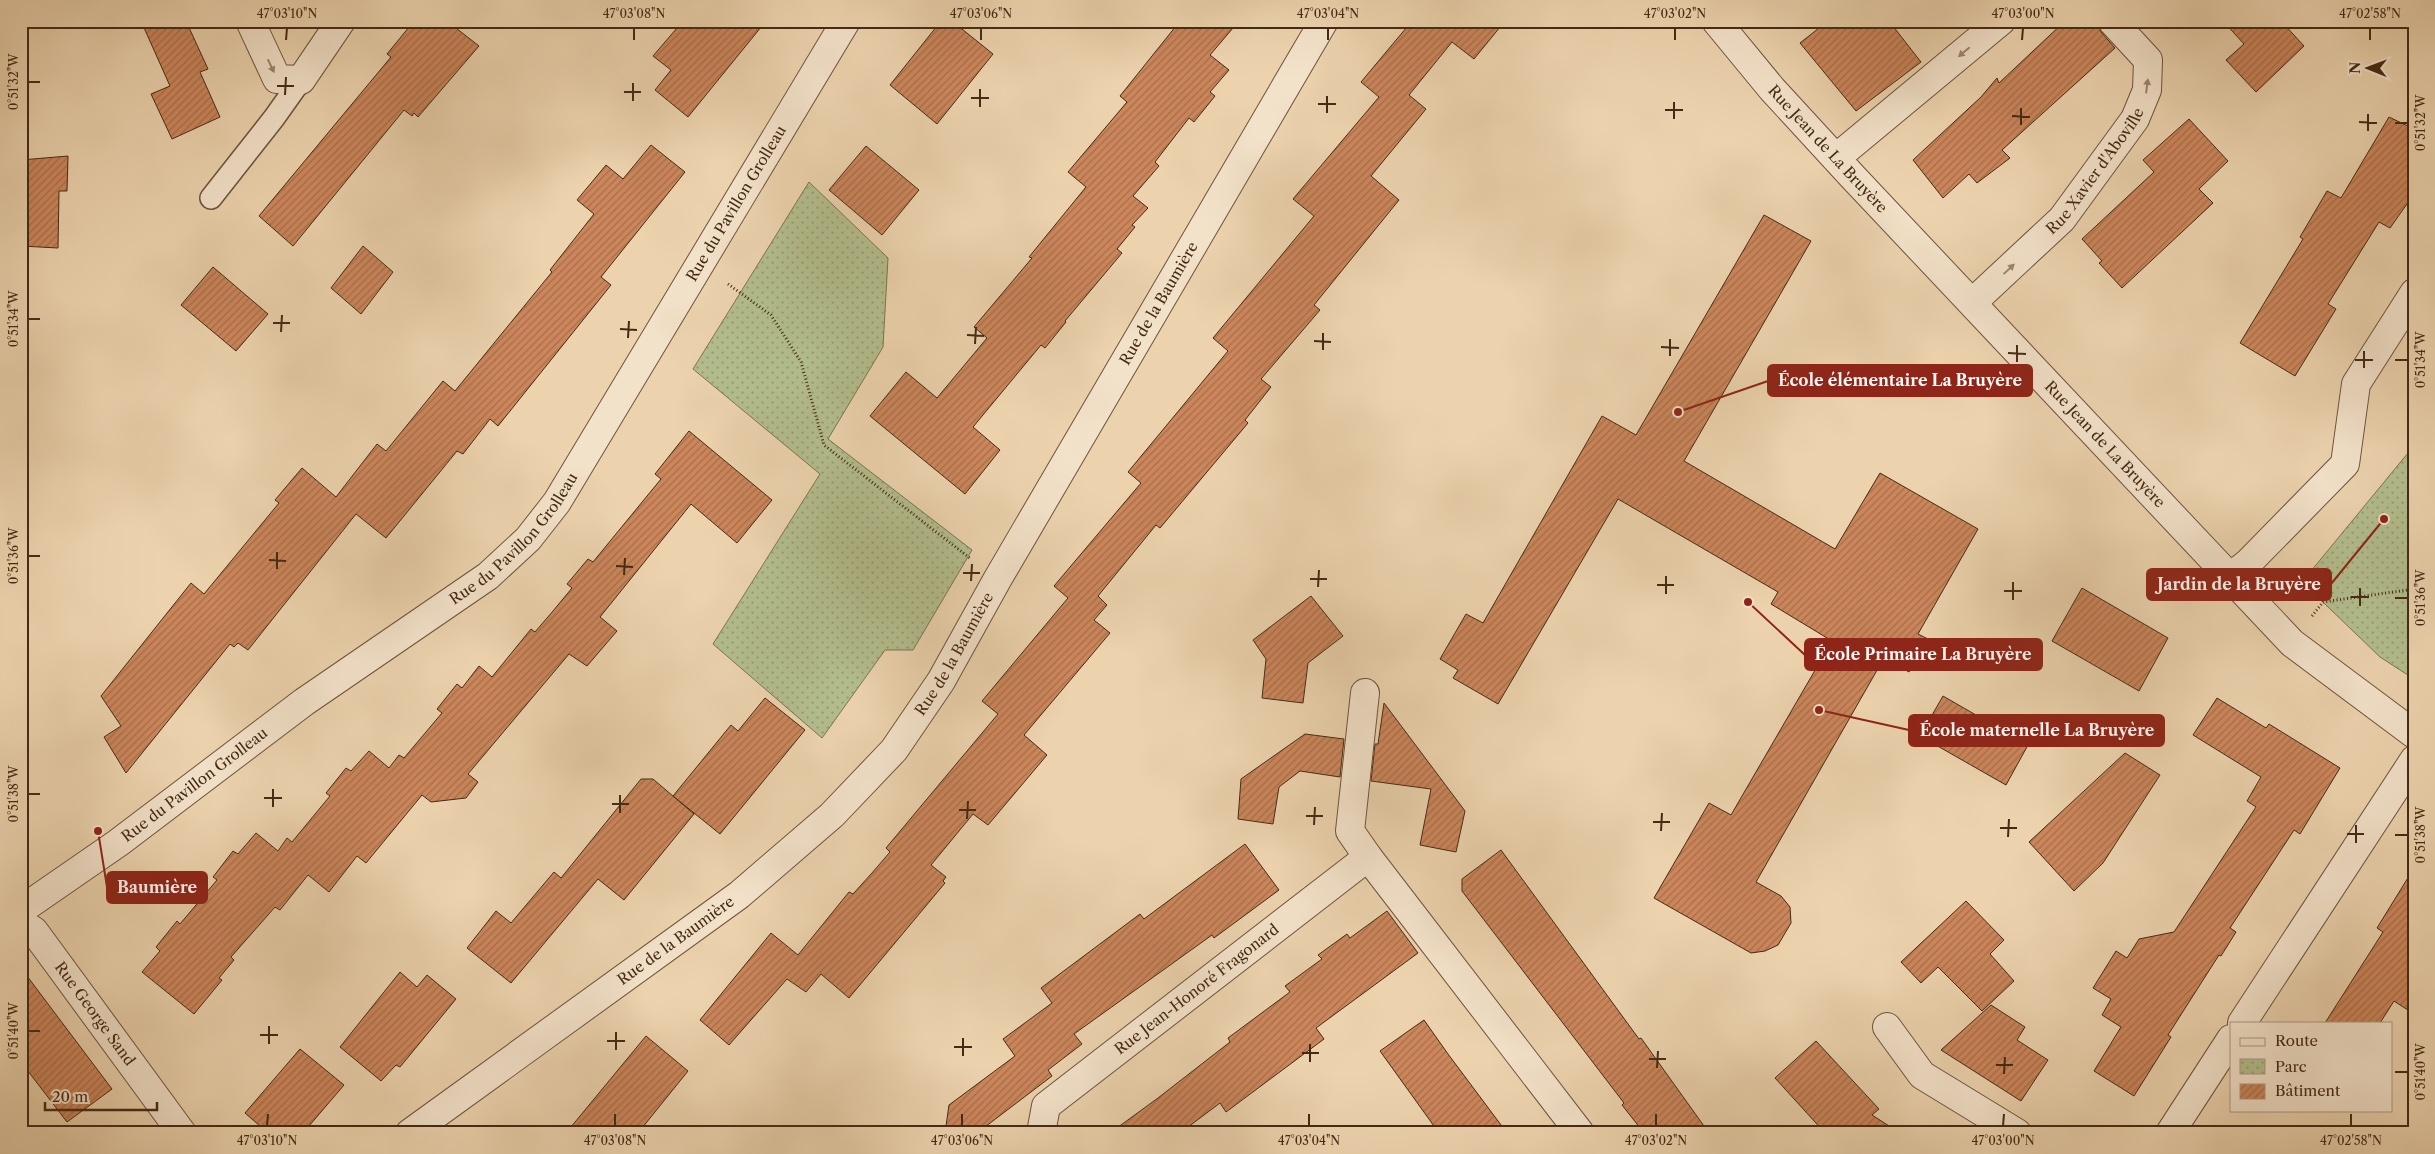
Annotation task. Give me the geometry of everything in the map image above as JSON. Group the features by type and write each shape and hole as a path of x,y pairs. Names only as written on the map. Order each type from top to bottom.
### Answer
{"street":[{"path":"250,21 277,79 301,80 341,21"},
{"name":"Rue du Pavillon Grolleau","path":"21,910 118,843 304,702 488,576 528,539 557,502 846,21"},
{"name":"Rue de la Baumière","path":"410,1133 739,895 832,815 894,750 941,681 997,580 1324,21"},
{"name":"Rue Jean de La Bruyère","path":"1716,21 1772,90 2292,643 2414,734"},
{"path":"1836,158 2001,21"},
{"name":"Rue Xavier d'Aboville","path":"1973,302 2062,219 2135,119 2147,90 2148,60 2112,21"},
{"path":"2229,578 2248,563 2345,464 2356,384 2414,292"},
{"path":"1365,693 1350,831 1580,1133"},
{"path":"2243,1022 2414,760"},
{"name":"Rue Jean-Honoré Fragonard","path":"1041,1133 1046,1106 1368,857"},
{"name":"Rue George Sand","path":"21,923 34,931 182,1133"},
{"path":"1887,1027 1922,1074 2017,1133"},
{"path":"2170,1133 2230,1041"}],"lane":[{"path":"211,198 274,118 301,80"}],"path":[{"path":"700,263 771,316 801,362 824,445 997,580"},
{"path":"2292,643 2323,602 2414,589"}],"green space":[{"path":"809,182 888,258 883,347 828,439 972,550 913,650 885,650 822,738 713,644 820,474 693,369"},
{"path":"2408,453 2414,457 2414,679 2380,657 2302,582"}],"building":[{"path":"141,21 186,21 208,69 200,72 220,117 172,139 151,94 170,86"},
{"path":"414,21 447,21 479,46 418,117 414,113 412,116 404,110 293,246 259,216 391,57 387,54"},
{"path":"683,21 766,21 688,117 655,90 671,70 653,56"},
{"path":"941,21 952,21 993,54 937,124 890,85"},
{"path":"1180,21 1239,21 1210,55 1229,70 1210,92 1215,96 1194,122 1189,118 1155,162 1159,166 1133,196 1148,208 1132,225 1135,227 1117,249 1122,253 1045,348 1041,345 973,427 1000,450 965,494 870,416 906,372 937,398 987,338 974,327 1032,258 1029,257 1086,187 1068,172 1127,102 1120,96"},
{"path":"1412,21 1505,21 1474,59 1452,42 1409,95 1426,109 1371,176 1399,200 1314,305 1320,310 1261,379 1271,387 1245,420 1248,423 1160,528 1156,525 1098,596 1107,605 1094,620 1110,633 1024,735 1047,755 988,825 973,814 931,865 946,877 943,881 945,883 849,998 821,974 806,992 787,979 729,1045 700,1020 771,933 798,955 849,892 853,894 890,852 886,848 998,714 982,701 1068,598 1054,586 1141,483 1128,472 1228,351 1213,338 1314,216 1293,199 1379,97 1361,82"},
{"path":"1828,21 1889,21 1921,62 1856,111 1800,43"},
{"path":"2065,21 2097,21 2101,32 2115,48 2002,150 2010,158 1977,183 1969,174 1943,198 1913,160 1981,97 1997,78 1999,83"},
{"path":"2223,21 2281,21 2304,46 2256,92 2226,60 2244,44"},
{"path":"2389,117 2414,129 2414,194 2390,228 2379,222 2328,304 2336,309 2295,376 2240,343 2303,239 2300,237 2327,191 2341,198"},
{"path":"2189,119 2228,161 2199,189 2213,203 2122,288 2099,263 2102,261 2082,239 2154,172 2143,160"},
{"path":"651,145 685,172 601,277 611,285 498,426 490,419 463,454 457,451 386,538 356,514 248,650 238,643 234,647 230,644 126,773 104,737 121,726 101,696 191,583 204,594 279,503 275,500 302,468 336,497 377,444 386,451 443,381 455,391 552,272 550,270 594,214 577,200 606,165 623,179"},
{"path":"866,146 919,190 882,235 829,190"},
{"path":"68,156 67,191 59,191 58,248 21,246 21,160"},
{"path":"1764,215 1811,241 1684,461 1835,549 1880,473 1978,529 1918,634 1928,639 1909,672 1884,658 1756,882 1781,896 1790,907 1791,923 1778,945 1765,951 1751,953 1654,898 1709,803 1731,815 1832,641 1771,604 1778,592 1618,499 1498,704 1453,678 1458,670 1440,659 1466,614 1483,623 1602,416 1636,435"},
{"path":"363,246 393,272 361,314 331,288"},
{"path":"213,267 268,314 236,351 181,305"},
{"path":"689,431 772,500 737,543 691,504 600,617 617,631 587,666 569,654 468,774 478,782 466,798 431,802 422,795 366,863 357,856 329,892 308,875 280,910 275,907 231,957 234,960 219,978 222,980 194,1014 142,972 160,951 156,947 177,921 180,924 217,880 213,877 233,851 238,854 256,833 278,851 287,838 292,842 330,796 326,793 346,768 351,771 369,751 389,768 399,755 404,758 442,713 437,709 457,684 462,688 479,666 492,677 531,629 535,632 572,588 567,584 588,559 593,562 661,479 655,474"},
{"path":"2082,588 2168,638 2139,691 2052,641"},
{"path":"1311,596 1343,636 1308,663 1303,703 1262,698 1266,659 1253,640"},
{"path":"1943,696 2028,745 2006,785 1920,736"},
{"path":"765,698 805,730 720,834 673,796 731,725 738,731"},
{"path":"2217,698 2266,728 2269,724 2340,768 2300,834 2294,830 2230,928 2236,932 2221,956 2219,955 2168,1035 2171,1037 2134,1096 2094,1071 2121,1027 2102,1015 2111,999 2093,988 2116,951 2127,958 2139,939 2174,932 2256,807 2247,801 2261,777 2193,735"},
{"path":"1384,703 1465,811 1456,852 1420,845 1431,789 1371,781 1375,744 1378,744"},
{"path":"1305,734 1344,739 1340,777 1300,771 1279,787 1273,824 1238,819 1241,779"},
{"path":"2125,753 2160,775 2103,863 2074,891 2029,842"},
{"path":"641,779 653,779 694,814 624,900 598,879 511,983 467,948 496,911 511,923 554,872 561,878"},
{"path":"1245,844 1279,890 1214,938 1212,935 1074,1034 1082,1044 1048,1070 1052,1076 977,1133 945,1133 949,1105 1015,1056 1003,1039 1052,1003 1041,988 1140,914 1144,919"},
{"path":"1501,850 1709,1133 1644,1133 1622,1105 1624,1103 1462,891 1462,879"},
{"path":"2414,868 2414,1014 2394,1001 2381,1022 2326,1022 2383,932 2377,928"},
{"path":"1966,901 2004,940 1990,954 2014,981 1982,1011 1938,967 1921,983 1901,962"},
{"path":"1387,911 1418,953 1316,1028 1324,1039 1226,1112 1220,1103 1180,1133 1110,1133 1230,1042 1228,1038 1290,992 1285,986 1322,959 1318,955 1347,934 1350,938"},
{"path":"21,968 112,1089 67,1122 21,1062"},
{"path":"400,972 417,987 427,975 456,999 400,1067 396,1065 381,1081 340,1047"},
{"path":"1991,1005 2025,1027 2017,1040 2048,1060 2021,1101 1941,1050"},
{"path":"1424,1020 1507,1133 1439,1133 1380,1051"},
{"path":"646,1036 688,1071 638,1133 566,1133"},
{"path":"1816,1041 1879,1109 1872,1115 1900,1133 1825,1133 1775,1078"},
{"path":"300,1049 344,1085 303,1133 268,1133 245,1113"}],"place":[{"name":"École élémentaire La Bruyère","path":"1678,412"},
{"name":"Jardin de la Bruyère","path":"2384,519"},
{"name":"École Primaire La Bruyère","path":"1748,602"},
{"name":"École maternelle La Bruyère","path":"1819,710"},
{"name":"Baumière","path":"98,831"}]}
